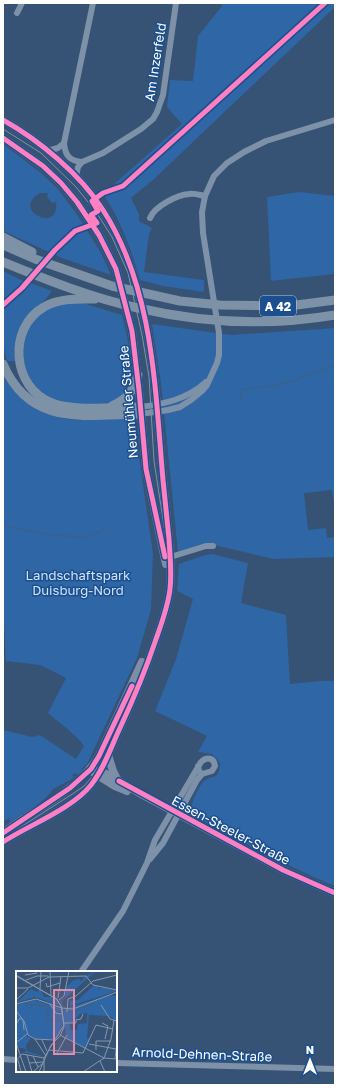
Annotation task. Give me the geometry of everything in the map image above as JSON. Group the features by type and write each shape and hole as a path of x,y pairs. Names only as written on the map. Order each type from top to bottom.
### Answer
{"highway":[{"path":"3,237 37,257"},
{"name":"A 42","path":"3,246 37,257 71,272 112,286 147,295 180,301 220,305 289,306 335,300"},
{"name":"A 42","path":"3,262 104,299 152,311 222,321 286,320 335,315"},
{"path":"104,299 70,299 44,306 32,316 25,327 20,338 18,350 19,361 24,376 31,387 40,396 52,403 66,407 109,407 140,410"},
{"path":"3,364 12,381 28,400 41,408 52,412 69,415 140,410"},
{"path":"109,407 129,396 134,389 138,375"}],"main road":[{"name":"Neumühler Straße","path":"3,120 47,150 96,198 117,236 132,275 149,333 157,408 168,558 171,580 170,591 159,633 134,699 99,774 88,790 68,805 3,842"},
{"name":"Neumühler Straße","path":"3,138 43,166 61,183 77,202 106,246 116,269 132,331 138,375 146,469 168,558 165,590 154,631 137,674 99,756 91,769 70,788 3,833"},
{"path":"88,790 95,786 117,784 108,754"},
{"name":"Essen-Steeler-Straße","path":"91,769 283,870 335,893"}],"street":[{"path":"17,13 22,3"},
{"path":"76,177 78,167 82,162 68,158 64,149 64,143 93,3"},
{"name":"Am Inzerfeld","path":"82,162 103,153 128,138 142,129 153,118 161,104 176,3"},
{"path":"140,410 180,407 202,391 207,385 217,363 219,333 203,233 202,212 205,196 214,176 227,163 244,152 266,141 335,120"},
{"path":"47,150 58,148 64,143"},
{"path":"150,218 155,210 179,196 194,194 205,196"},
{"path":"168,558 206,546 213,546"},
{"path":"83,971 123,911 147,863 156,840 175,813 197,780 202,774 212,771 215,766 214,762 210,759 205,759 198,766 175,813"},
{"path":"198,766 199,771 202,774"},
{"path":"3,1059 16,1060"},
{"name":"Arnold-Dehnen-Straße","path":"117,1063 335,1069"}],"green space":[{"path":"222,3 335,3 335,7 153,180 131,198 139,214 139,221 152,228 149,234 144,272 204,280 204,292 163,286 140,280 133,257 119,222 100,190 112,186 182,124 167,107 170,80 193,81 198,36 222,6"},
{"path":"3,144 41,173 58,189 78,216 101,253 111,275 62,258 3,231","holes":["40,193 48,193 47,197 52,203 56,202 55,212 51,217 45,218 38,216 33,212 30,206 32,200"]},
{"path":"299,192 335,196 335,274 271,281 267,197"},
{"path":"3,271 25,282 3,303"},
{"path":"28,282 52,291 20,329 15,348 15,361 7,361 3,345 3,308"},
{"path":"76,303 86,304 122,315 131,359 131,372 125,390 126,396 109,403 102,404 80,405 64,403 51,398 39,389 30,378 25,366 23,352 25,339 30,326 39,315 52,307"},
{"path":"152,324 231,335 335,328 335,511 332,490 304,493 308,530 326,528 327,538 335,537 335,557 274,559 209,544 178,552 161,383"},
{"name":"Landschaftspark Duisburg-Nord","path":"3,373 14,391 21,398 38,410 48,414 75,420 127,418 127,420 133,425 135,429 153,554 151,610 137,658 87,764 81,769 83,770 78,775 75,773 72,775 74,777 72,779 53,789 45,799 10,822 9,818 3,822 3,730 32,737 40,735 76,759 84,746 72,733 48,713 66,678 40,665 6,661 3,625"},
{"path":"212,554 248,563 241,603 286,615 290,684 335,681 335,886 281,861 194,816 192,812 192,803 195,795 205,780 218,773 220,763 212,754 198,752 207,736 155,711 176,659 193,599 177,591 179,564"}],"waterway":[{"path":"241,400 242,390 278,385 298,379 335,364"},
{"path":"3,526 45,534 85,538 109,527"}],"tram line":[{"path":"3,129 41,153 76,187 96,212 112,237 128,273 142,335 149,377 154,461 169,558 170,580 166,602 144,670 107,754 98,770 84,786 3,840"}],"cycle path":[{"path":"3,305 22,288 55,250 75,231 97,223 91,215 98,211 92,201 103,193 123,186 325,3"},
{"path":"3,120 45,148 83,184 103,210 120,241 133,273 142,306 154,376 171,564 169,596 162,623 134,696 107,758 96,779 83,794 73,802 3,842"},
{"path":"3,138 43,166 61,183 77,202 99,235 116,269 132,331 146,469 165,557"},
{"path":"3,833 70,788 91,769 99,756 132,686"},
{"path":"119,781 283,870 335,893"}]}
